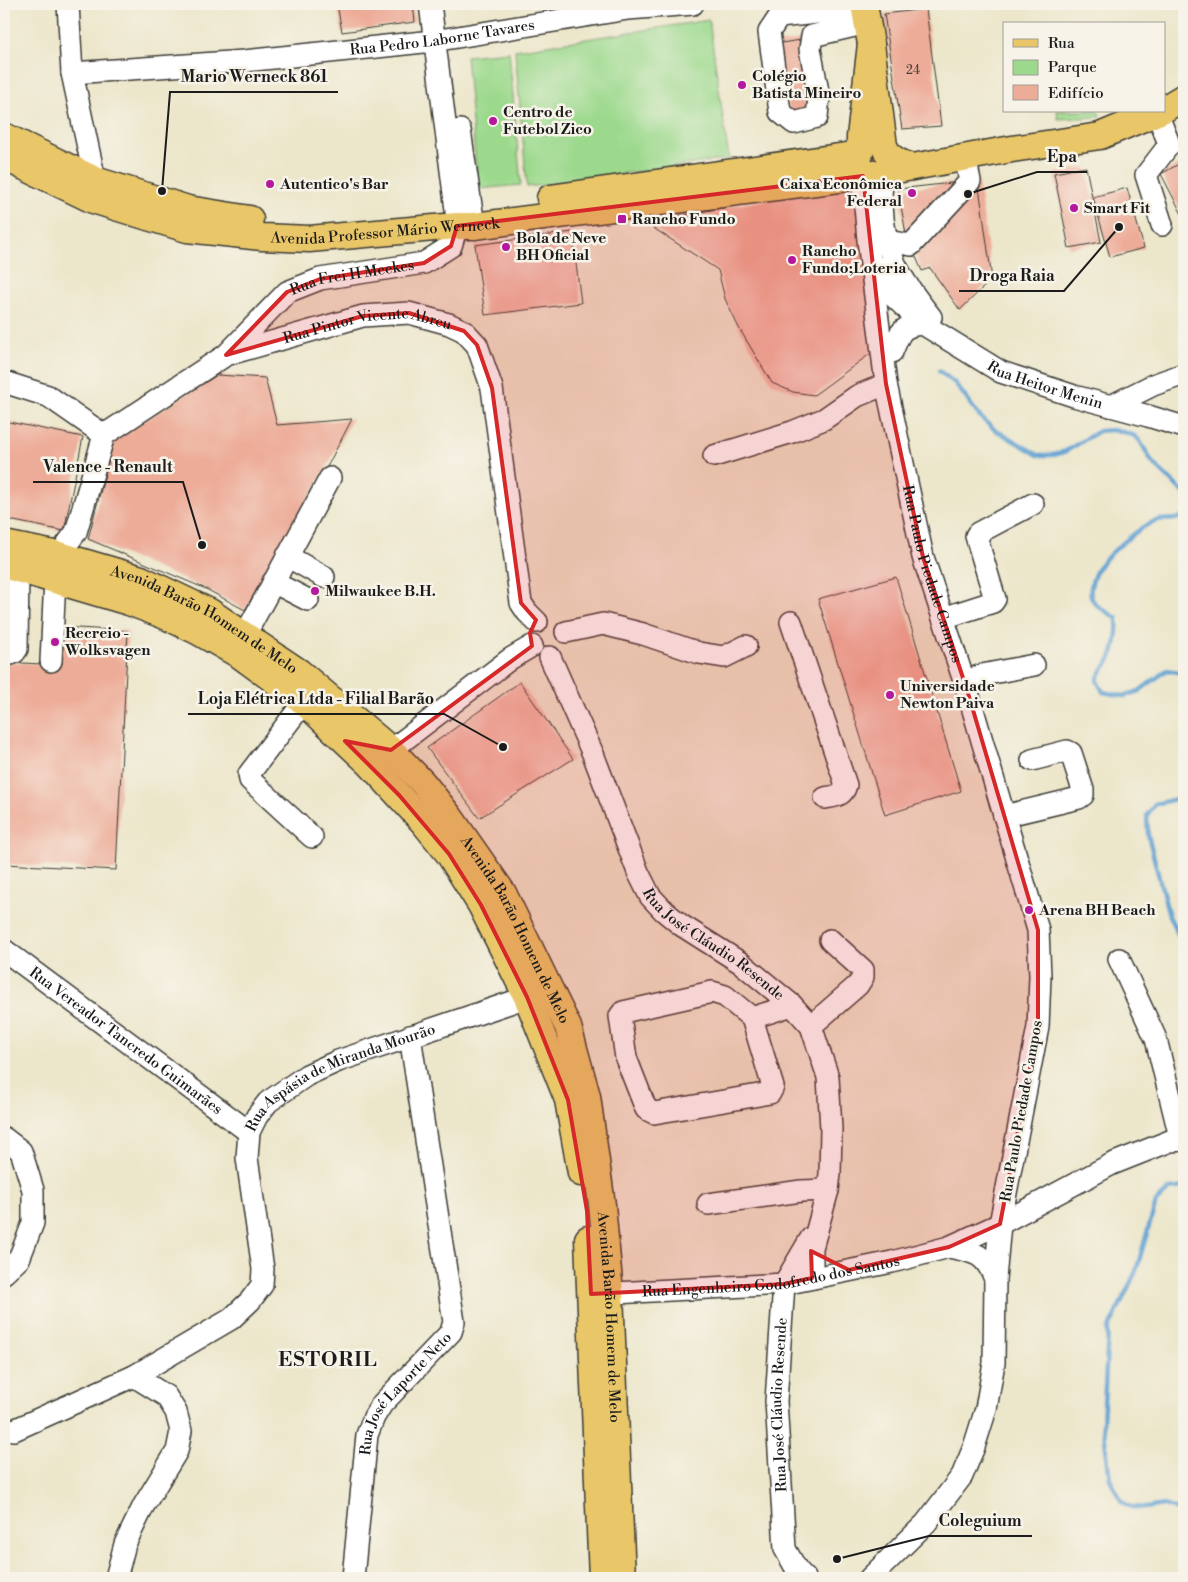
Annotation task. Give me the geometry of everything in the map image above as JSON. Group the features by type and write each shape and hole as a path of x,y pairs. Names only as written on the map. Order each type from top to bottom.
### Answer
{"main road":[{"path":"861,165 860,137 867,22"},
{"path":"867,22 884,146 894,160 911,167"},
{"name":"Avenida Professor Mário Werneck","path":"1166,108 1184,97"},
{"name":"Avenida Professor Mário Werneck","path":"4,157 94,190 264,222 465,218 861,165 911,167 1100,136 1159,112"},
{"name":"Avenida Professor Mário Werneck","path":"4,136 94,190"},
{"name":"Avenida Barão Homem de Melo","path":"4,544 100,592 163,614 197,631 241,656 304,702 370,764 399,795 450,854 481,905 527,997 568,1100 600,1293 622,1578"},
{"path":"84,562 100,592"},
{"name":"Avenida Barão Homem de Melo","path":"11,567 53,570 84,562 141,579 210,612 299,672 391,750 423,783 450,817 503,892 568,1027 587,1096 602,1205 600,1293 602,1578"},
{"path":"345,741 391,750"},
{"path":"527,997 555,1006 568,1027"}],"street":[{"path":"68,4 72,73 94,190"},
{"path":"430,4 440,40 465,218"},
{"path":"440,40 444,4"},
{"name":"Rua Pedro Laborne Tavares","path":"72,73 244,61 440,40 628,6 693,4"},
{"path":"778,17 867,22 812,36 810,49 819,97 817,116 794,123 780,112 769,32 778,17"},
{"path":"842,43 867,22"},
{"path":"1161,112 1169,145 1146,175 1162,225"},
{"path":"882,246 910,245 970,181 965,158"},
{"name":"Rua Paulo Piedade Campos","path":"861,165 893,296 892,352 886,384"},
{"name":"Rua Heitor Menin","path":"911,167 889,176 881,190 884,285 893,296 923,324 1001,372 1074,396 1184,427"},
{"name":"Rua Frei H Meekes","path":"226,355 287,292 320,279 424,264 450,246 465,218"},
{"name":"Rua Paulo Piedade Campos","path":"870,1578 926,1523 962,1476 974,1447 986,1409 994,1363 994,1279 1000,1224 1038,1027 1040,976 1038,930 1004,816 973,679 923,556 886,384 882,246"},
{"name":"Rua Heitor Menin","path":"882,246 911,292 949,341"},
{"name":"Rua Pintor Vicente Abreu","path":"104,435 226,355 363,316 409,313 449,324 464,331 477,345 492,388 521,602 527,612 538,622"},
{"path":"892,352 901,332 906,327 923,324"},
{"path":"1111,406 1153,385 1184,374"},
{"path":"4,382 48,396 104,435 76,532 53,570 51,661"},
{"path":"714,456 800,429 824,419 857,396 886,384"},
{"path":"1148,416 1144,401 1147,390 1153,385"},
{"path":"244,635 330,478"},
{"path":"949,616 995,600 976,536 978,532 1033,504"},
{"path":"76,532 84,562"},
{"path":"287,556 324,577"},
{"path":"4,654 11,655 17,649 11,567"},
{"path":"273,582 308,600"},
{"path":"391,750 510,660 541,652 562,650 567,638 566,632 559,622 546,619 533,626 529,638 541,652"},
{"path":"791,622 846,785 840,795 825,798"},
{"path":"566,632 604,624 699,652 724,657 746,646"},
{"name":"Rua José Cláudio Resende","path":"541,652 593,754 638,872 650,896 681,925 741,963 792,1005 811,1026 828,1077 831,1129 828,1190 813,1240 812,1278"},
{"path":"973,679 1034,665"},
{"path":"304,702 249,774 250,780 312,837"},
{"path":"1004,816 1079,798 1083,795 1071,753 1067,750 1032,760"},
{"path":"811,1026 858,985 863,977 863,970 858,964 830,940"},
{"name":"Rua Vereador Tancredo Guimarães","path":"4,950 249,1132"},
{"path":"1119,959 1156,1039 1182,1136"},
{"path":"712,992 725,996 752,1018 773,1087 770,1093 654,1113 646,1108 626,1058 620,1021 622,1012 712,992"},
{"name":"Rua Aspásia de Miranda Mourão","path":"4,1429 14,1430 134,1376 231,1319 250,1301 262,1285 263,1269 247,1158 249,1132 268,1102 307,1075 338,1061 527,997"},
{"path":"752,1018 792,1005"},
{"name":"Rua José Laporte Neto","path":"353,1578 366,1435 382,1404 452,1332 454,1322 410,1036"},
{"name":"Rua Engenheiro Godofredo dos Santos","path":"600,1293 784,1284 892,1262 949,1247 1000,1224 1112,1164 1182,1136"},
{"path":"4,1138 20,1151 33,1190 34,1223 20,1259 4,1273"},
{"path":"708,1204 801,1191 828,1190"},
{"path":"813,1240 821,1257 849,1270"},
{"name":"Rua José Cláudio Resende","path":"805,1578 797,1570 785,1549 776,1400 784,1284 813,1240"},
{"name":"Rua Engenheiro Godofredo dos Santos","path":"949,1247 979,1255 989,1266 994,1279"},
{"path":"116,1578 125,1544 140,1513 177,1451 181,1431 176,1412 163,1389 161,1361"},
{"path":"134,1376 166,1396"}],"highlighted area":[{"path":"863,176 886,384 923,557 968,693 1038,930 1038,1027 1000,1224 949,1247 849,1270 811,1251 812,1278 784,1284 591,1294 587,1211 568,1100 527,997 481,905 449,854 399,795 345,741 391,750 532,646 530,633 536,620 521,603 492,388 477,345 464,331 409,313 363,316 226,355 287,292 320,279 424,263 451,246 457,226"}],"green space":[{"path":"709,20 729,159 527,187 515,50"},
{"name":"Centro de Futebol Zico","path":"509,52 521,185 478,189 466,56"},
{"path":"1057,112 1098,112 1100,117 1058,119"}],"building":[{"path":"337,4 413,4 415,22 342,32"},
{"path":"926,9 941,126 902,129 884,14"},
{"path":"801,40 813,114 791,117 775,44"},
{"path":"1184,161 1184,218 1161,174"},
{"path":"1086,167 1101,242 1069,248 1054,173"},
{"path":"978,180 992,279 960,310 930,268 922,271 906,234 898,189"},
{"path":"856,184 878,348 814,395 793,392 772,383 739,328 725,299 718,270 644,222"},
{"path":"1127,188 1144,248 1110,257 1093,197"},
{"path":"572,232 581,303 485,315 475,245"},
{"path":"217,375 265,378 277,425 352,419 328,465 245,610 206,589 88,539 114,440"},
{"path":"4,421 83,437 64,531 4,519"},
{"name":"Universidade Newton Paiva","path":"896,577 961,791 885,815 818,599"},
{"path":"61,627 128,631 116,870 4,864 4,662 59,665"},
{"path":"520,682 573,759 479,818 427,748"}],"waterway":[{"path":"939,371 955,383 980,417 994,429 1038,455 1054,455 1066,451 1099,431 1112,430 1123,432 1135,436 1152,462 1184,493"},
{"path":"1184,515 1176,519 1155,521 1126,540 1099,567 1091,588 1091,596 1095,603 1117,618 1115,646 1109,661 1099,674 1097,681 1103,692 1124,696 1139,691 1167,670 1178,672 1184,678"},
{"path":"1184,797 1155,804 1147,815 1148,835 1169,916 1184,946"},
{"path":"1184,1187 1170,1189 1156,1202 1136,1271 1108,1330 1103,1423 1110,1479 1122,1502 1131,1507 1146,1508 1164,1505 1175,1509 1184,1518"}],"place":[{"name":"Colégio Batista Mineiro","path":"742,85"},
{"name":"Centro de Futebol Zico","path":"493,121"},
{"name":"Autentico's Bar","path":"270,184"},
{"name":"Mario Werneck 861","path":"162,191"},
{"name":"Caixa Econômica Federal","path":"912,193"},
{"name":"Epa","path":"968,194"},
{"name":"Smart Fit","path":"1074,208"},
{"name":"Rancho Fundo","path":"622,219"},
{"name":"Droga Raia","path":"1119,227"},
{"name":"Bola de Neve BH Oficial","path":"506,247"},
{"name":"Rancho Fundo;Loteria","path":"792,260"},
{"name":"Valence - Renault","path":"202,545"},
{"name":"Milwaukee B.H.","path":"315,591"},
{"name":"Recreio - Wolksvagen","path":"55,642"},
{"name":"Universidade Newton Paiva","path":"890,695"},
{"name":"Loja Elétrica Ltda - Filial Barão","path":"503,747"},
{"name":"Arena BH Beach","path":"1029,910"},
{"name":"Coleguium","path":"837,1559"}],"district":[{"name":"ESTORIL","path":"328,1359"}]}
